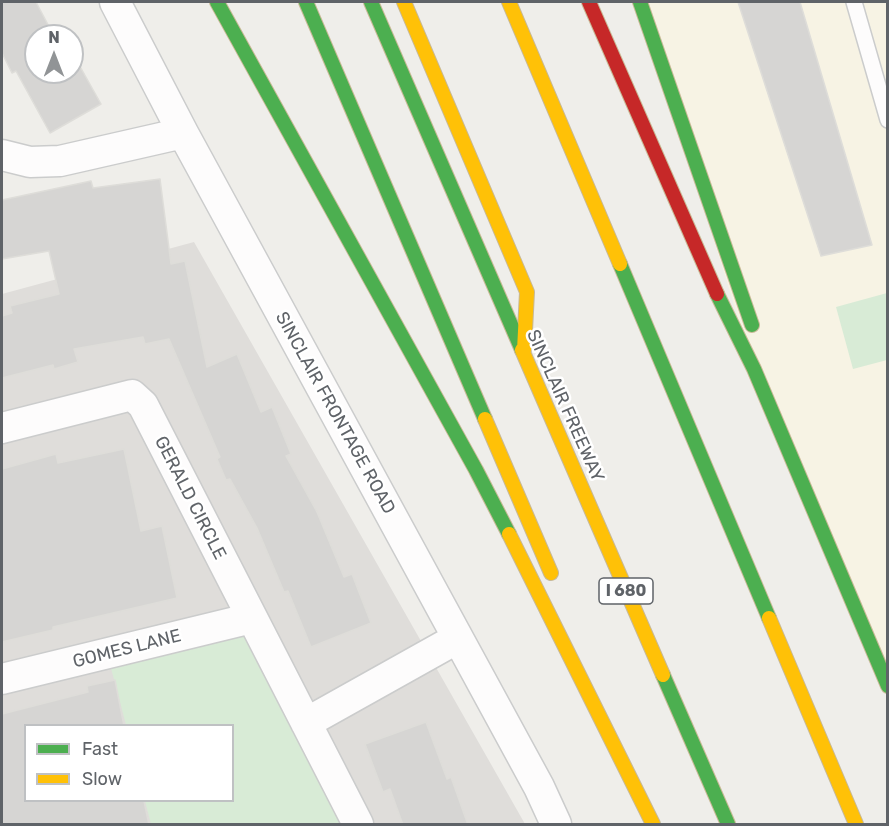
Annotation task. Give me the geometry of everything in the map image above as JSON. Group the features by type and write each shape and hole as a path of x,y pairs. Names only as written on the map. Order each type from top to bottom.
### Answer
{"highway":[{"path":"217,2 476,470 653,825"},
{"path":"306,2 556,583"},
{"name":"SINCLAIR FREEWAY","path":"370,2 728,825"},
{"name":"I 680","path":"404,2 527,292 524,358"},
{"path":"508,2 856,825"},
{"path":"589,2 721,304 754,369 888,686"},
{"path":"640,2 752,326 754,369"},
{"path":"598,682 659,825"}],"street":[{"name":"SINCLAIR FRONTAGE ROAD","path":"115,2 183,133 539,787 556,825"},
{"path":"2,155 30,162 60,161 183,133"},
{"name":"GERALD CIRCLE","path":"2,428 132,395 143,405 306,723 355,824"},
{"name":"GOMES LANE","path":"2,679 252,618"},
{"path":"306,723 458,638"}],"lane":[{"path":"854,2 888,120"}],"shaded area":[{"path":"640,2 887,2 887,686 754,369"},
{"path":"194,242 525,824 2,824 2,294"}],"green space":[{"path":"887,293 887,360 853,369 836,307"},
{"path":"252,618 350,824 151,824 145,802 234,802 234,724 126,724 107,653"}],"building":[{"path":"2,2 36,2 48,24 24,24 24,84 84,84 84,74 101,104 50,133 16,71 12,73 2,53"},
{"path":"738,2 800,2 872,245 821,256"},
{"path":"160,179 171,264 185,261 207,367 237,354 261,412 272,407 291,454 286,456 317,512 344,577 352,574 371,623 311,647 288,591 284,592 257,528 230,479 226,480 217,459 220,457 169,339 145,344 143,337 74,349 78,362 54,369 53,365 2,378 2,316 12,313 10,306 59,294 49,251 2,259 2,200 91,181 93,188"},
{"path":"124,449 141,531 162,526 177,598 53,627 53,630 2,642 2,469 56,454 58,463"},
{"path":"115,680 124,724 24,724 24,802 144,802 149,825 2,825 2,714 88,692 87,686"},
{"path":"426,722 447,779 451,777 468,825 403,825 390,789 383,792 365,744"}],"traffic: fast":[{"path":"217,2 476,470 509,534"},
{"path":"306,2 485,419"},
{"path":"371,2 522,350"},
{"path":"640,2 752,325"},
{"path":"620,264 769,618"},
{"path":"717,294 754,369 888,686"},
{"path":"663,675 728,824"}],"traffic: slow":[{"path":"404,2 527,292 524,350"},
{"path":"509,2 620,264"},
{"path":"522,350 663,675"},
{"path":"485,419 551,573"},
{"path":"509,534 653,824"},
{"path":"769,618 856,824"}],"traffic: jam":[{"path":"589,2 717,294"}]}
